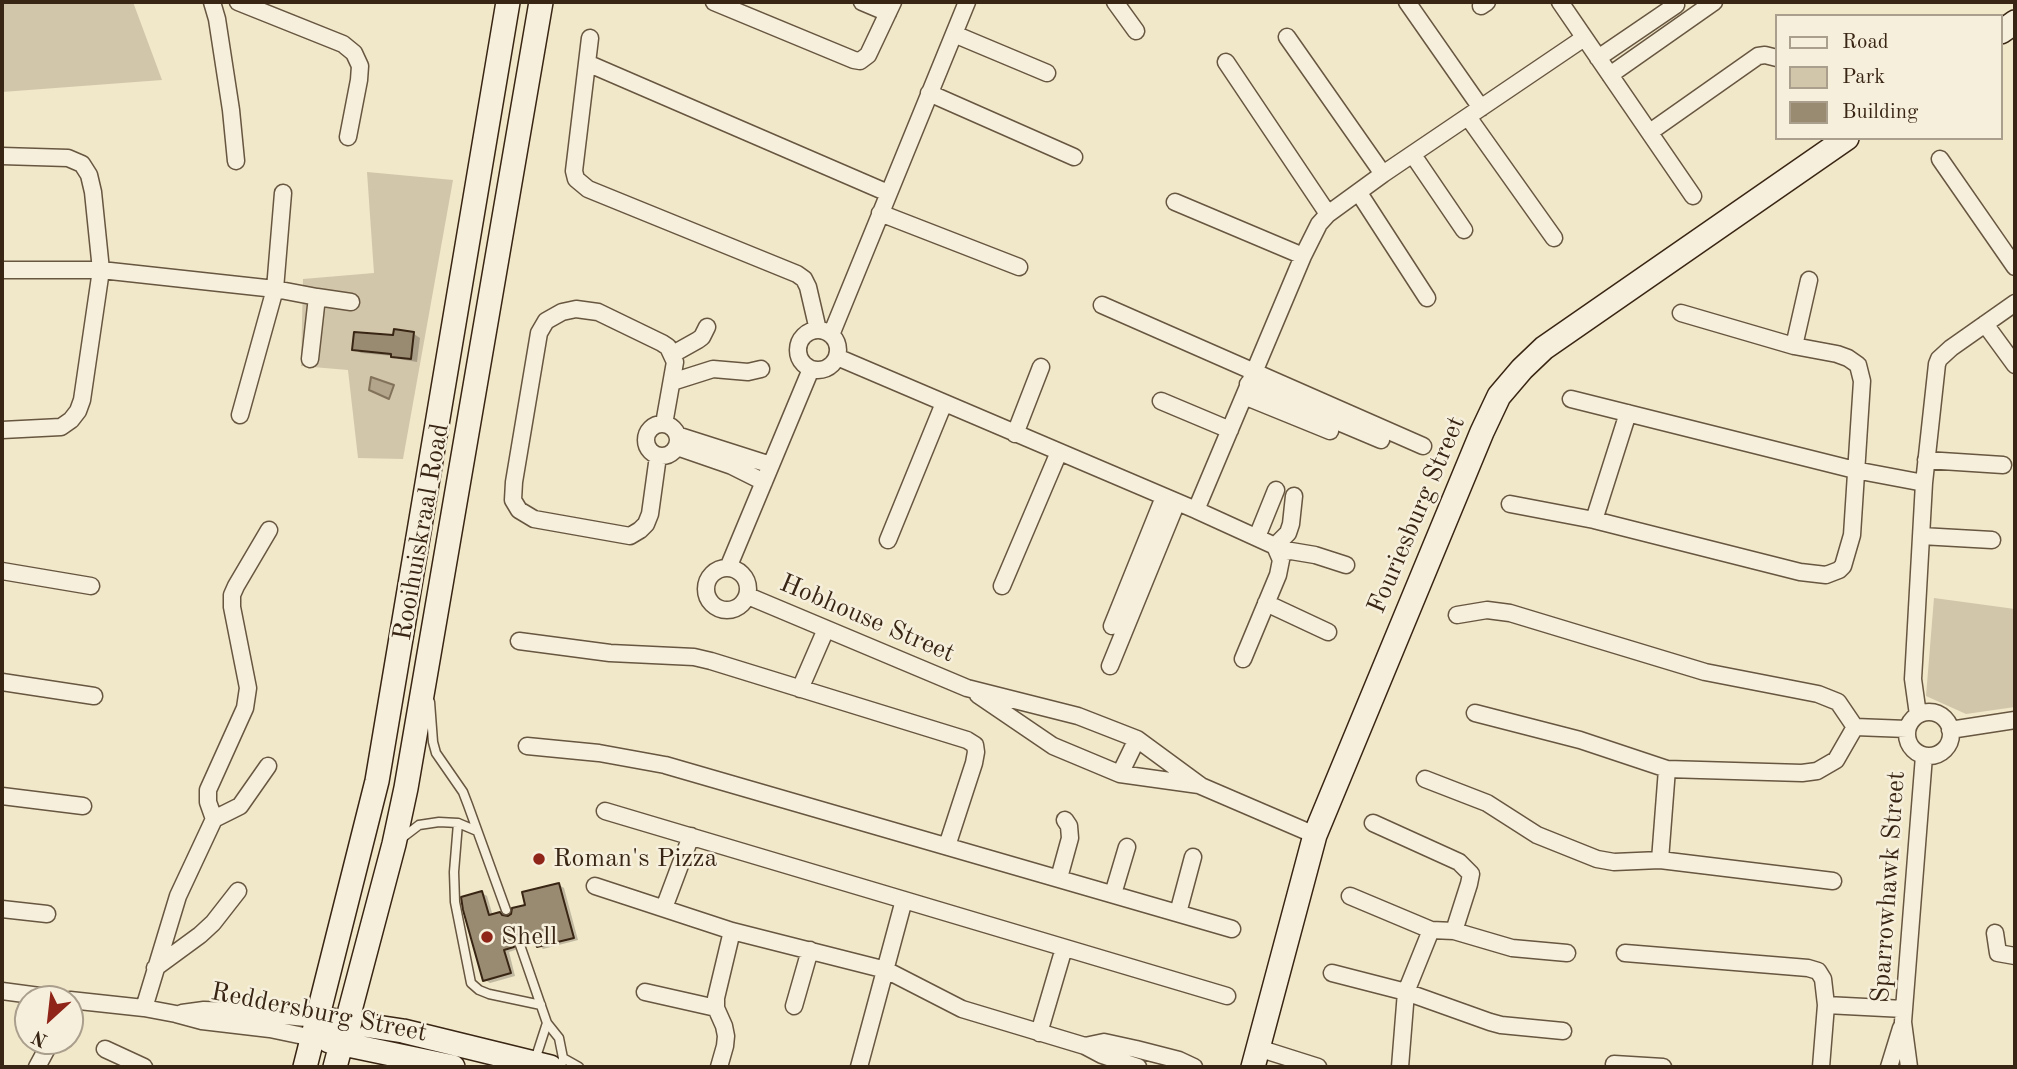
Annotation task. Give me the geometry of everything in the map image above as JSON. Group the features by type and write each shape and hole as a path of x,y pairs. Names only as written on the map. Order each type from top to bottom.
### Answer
{"main road":[{"name":"Rooihuiskraal Road","path":"305,1067 377,781 508,2"},
{"name":"Rooihuiskraal Road","path":"335,1067 407,788 541,2"},
{"name":"Fouriesburg Street","path":"1255,1058 1315,835 1499,396 1544,348 1844,140"},
{"name":"Reddersburg Street","path":"315,1028 344,1033 453,1067"},
{"name":"Reddersburg Street","path":"344,1033 403,1031 545,1064"}],"street":[{"path":"212,2 231,110 236,161"},
{"path":"238,2 343,44 354,53 360,66 359,80 348,137"},
{"path":"714,2 860,61 868,55 890,7 862,2"},
{"path":"824,332 880,213 967,2"},
{"path":"1115,2 1136,31"},
{"path":"1407,2 1553,238"},
{"path":"1559,2 1693,196"},
{"path":"1610,75 1714,2"},
{"path":"1598,58 1676,5"},
{"path":"954,34 1047,73"},
{"path":"1287,37 1383,174"},
{"path":"590,38 574,171 576,179 588,189 804,279 824,332 838,345 837,357 830,367 824,370 811,369 800,360 798,347 805,335 824,332"},
{"path":"1196,510 1319,224 1328,214 1383,174 1584,38"},
{"path":"1650,132 1758,56 1776,58"},
{"path":"1226,62 1328,214"},
{"path":"587,63 888,193"},
{"path":"929,93 1074,157"},
{"path":"1413,155 1464,230"},
{"path":"2,156 68,158 82,164 89,174 93,192 101,270 82,400 78,411 61,427 2,430"},
{"path":"1940,159 2015,267"},
{"path":"240,415 275,289 283,193"},
{"path":"1359,193 1427,298"},
{"path":"1175,202 1303,256"},
{"path":"880,213 1019,267"},
{"path":"2,270 101,270 275,289 351,302"},
{"path":"1794,346 1809,281"},
{"path":"310,359 317,297"},
{"path":"1918,715 1913,679 1924,483 1939,359 2015,303"},
{"path":"1102,305 1330,431"},
{"path":"658,456 650,514 646,524 630,536 534,519 519,510 513,500 514,482 539,332 546,321 562,312 576,309 598,312 662,343 673,354 675,362 664,424"},
{"path":"1510,504 1594,520 1800,572 1826,575 1843,566 1852,535 1861,370 1843,356 1794,346 1681,313"},
{"path":"1985,324 2015,365"},
{"path":"673,354 702,337 707,327"},
{"path":"837,357 1196,510 1257,537 1277,550 1303,552 1346,565"},
{"path":"1015,434 1041,367"},
{"path":"672,382 713,369 748,372 761,369"},
{"name":"Hobhouse Street","path":"728,568 811,369"},
{"path":"1249,384 1381,440"},
{"path":"1249,384 1423,446"},
{"path":"1572,399 1855,470 1924,483"},
{"path":"1161,401 1230,429"},
{"path":"888,540 944,403"},
{"path":"1594,520 1628,413"},
{"path":"664,424 674,430 677,441 667,456 658,456 648,449 646,438 652,427 664,424"},
{"path":"677,441 771,465"},
{"path":"677,441 764,482"},
{"path":"1002,586 1059,452"},
{"path":"1926,460 2003,465"},
{"path":"1257,537 1276,490"},
{"path":"1243,659 1281,567 1277,550 1291,524 1294,496"},
{"path":"1112,626 1171,500"},
{"path":"1110,666 1171,500"},
{"path":"214,819 208,802 208,790 242,718 248,698 232,595 269,530"},
{"path":"1921,536 1992,540"},
{"name":"Hobhouse Street","path":"728,568 743,575 748,596 738,607 722,610 710,601 706,593 709,579 720,569 728,568"},
{"path":"2,571 91,586"},
{"name":"Hobhouse Street","path":"748,596 967,688 1078,716 1137,739 1201,786 1315,835"},
{"path":"1266,603 1328,632"},
{"path":"1457,615 1487,610 1510,613 1705,672 1818,694 1838,702 1855,727"},
{"path":"800,689 826,629"},
{"path":"519,641 610,653 694,657 967,740 975,745 974,764 947,846"},
{"path":"2,682 94,696"},
{"name":"Hobhouse Street","path":"967,688 1053,746 1120,774 1201,786"},
{"path":"1475,713 1580,740 1667,769 1802,773 1816,771 1836,760 1855,727"},
{"path":"1855,727 1908,729 1918,715 1931,713 1948,723 1950,730 2015,720"},
{"name":"Sparrowhawk Street","path":"1908,729 1907,736 1912,748 1924,756 1944,751 1951,738 1950,730"},
{"path":"1120,774 1137,739"},
{"path":"527,746 636,758 665,765 1232,929"},
{"name":"Sparrowhawk Street","path":"1889,1067 1903,1016 1924,756"},
{"path":"144,1008 178,895 214,819 240,806 268,766"},
{"path":"1660,860 1667,769"},
{"path":"1426,779 1487,803 1537,835 1597,859 1614,862 1660,860 1833,881"},
{"path":"2,796 83,806"},
{"path":"605,811 1227,996"},
{"path":"1059,878 1070,838 1069,826 1065,820"},
{"path":"1373,822 1459,862 1469,870 1469,884 1454,931"},
{"path":"664,908 691,836"},
{"path":"1113,894 1127,847"},
{"path":"1178,913 1193,857"},
{"path":"595,886 733,931 886,970 962,1009 1085,1046 1102,1055 1138,1067"},
{"path":"155,968 213,923 238,891"},
{"path":"1350,896 1431,930 1454,931 1512,948 1567,953"},
{"path":"859,1067 904,900"},
{"path":"2,909 47,914"},
{"path":"1400,1067 1406,992 1431,930"},
{"path":"719,1067 726,1046 726,1036 716,1008 716,998 733,931"},
{"path":"1994,933 1998,953 2015,956"},
{"path":"1039,1033 1064,948"},
{"path":"794,1006 810,950"},
{"path":"1625,953 1814,969 1822,976 1826,1005 1821,1067"},
{"path":"1332,973 1406,992 1501,1025 1563,1031"},
{"path":"645,992 716,1008"},
{"name":"Reddersburg Street","path":"84,1004 144,1008 176,1013 202,1021 270,1029 315,1028"},
{"path":"1826,1005 1903,1016"},
{"name":"Sparrowhawk Street","path":"1903,1016 1909,1067"},
{"path":"104,1049 144,1067"},
{"path":"1102,1055 1159,1061 1179,1060 1194,1067"},
{"path":"1255,1058 1318,1067"},
{"path":"1614,1064 1663,1067"}],"lane":[{"path":"428,663 436,753 463,792 506,910"},
{"path":"394,844 419,825 458,823 477,831"},
{"path":"458,823 454,872 455,902 471,983 489,994 541,1004"},
{"path":"520,945 547,1023 545,1064"},
{"path":"545,1064 559,1038 547,1023"},
{"path":"545,1064 561,1067"},
{"path":"545,1064 579,1067"}],"green space":[{"path":"2,2 133,2 162,80 2,92"},
{"path":"367,172 453,180 403,459 358,458 348,370 301,366 303,279 374,273"},
{"path":"1934,598 2015,609 2015,707 1966,714 1926,696"}],"shaded area":[{"path":"371,377 394,385 389,399 369,390"}],"building":[{"path":"394,329 414,332 411,359 352,350 354,332 393,335"},
{"path":"559,883 574,938 537,947 535,941 526,943 517,939 514,947 504,950 511,973 483,981 461,897 482,891 489,915 500,912 508,916 512,908 525,905 522,892"}],"place":[{"name":"Roman's Pizza","path":"539,859"},
{"name":"Shell","path":"487,937"}]}
